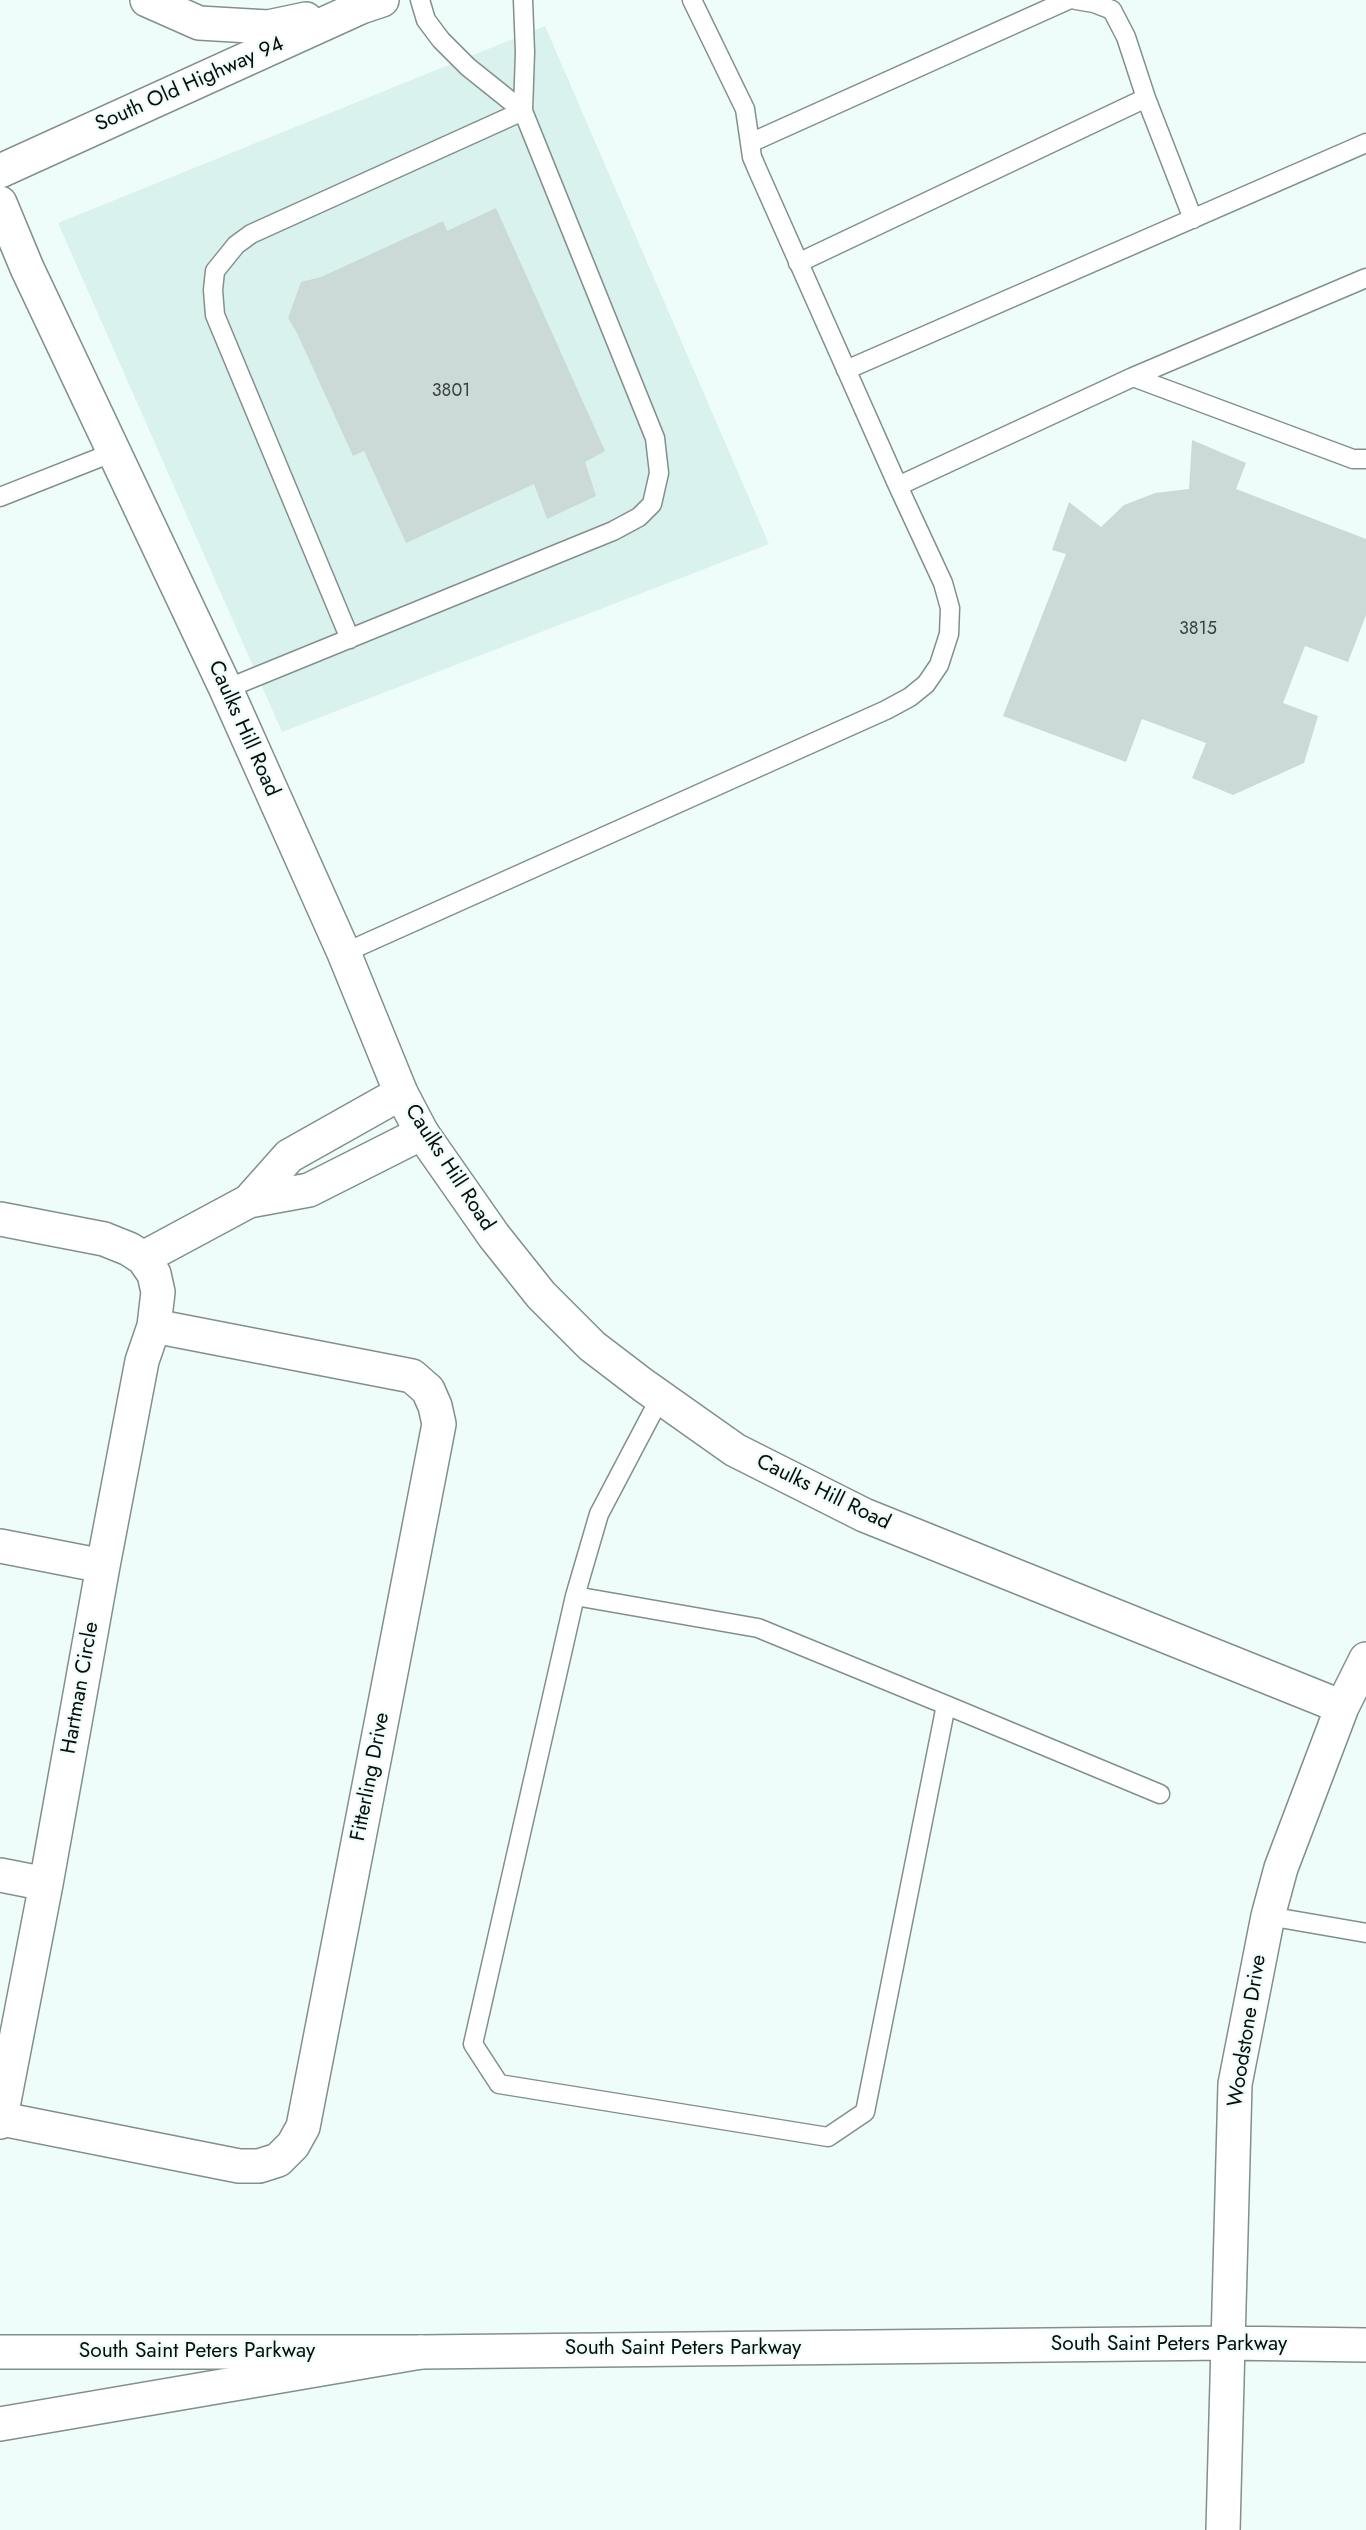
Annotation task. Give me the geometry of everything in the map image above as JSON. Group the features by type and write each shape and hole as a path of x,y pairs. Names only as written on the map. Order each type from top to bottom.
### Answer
{"main road":[{"path":"147,0 199,23 268,27 371,4"},
{"name":"South Old Highway 94","path":"0,171 371,4"},
{"name":"Caulks Hill Road","path":"0,203 27,268 226,689 344,953 401,1093 422,1133 494,1236 541,1295 592,1346 660,1398 735,1450 864,1515 1342,1707"},
{"path":"249,1201 288,1156 401,1093"},
{"path":"0,1219 104,1239 129,1249 143,1258 249,1201 309,1190 422,1133"},
{"name":"Hartman Circle","path":"1,2121 142,1361 154,1326 158,1292 154,1274 143,1258"},
{"name":"Fitterling Drive","path":"1,2121 239,2166 259,2166 278,2160 293,2145 303,2127 439,1424 428,1390 412,1376 154,1326"},
{"path":"0,1546 103,1566"},
{"name":"Woodstone Drive","path":"1223,2530 1235,2084 1268,1916 1281,1868 1342,1707 1366,1659"},
{"path":"0,1875 46,1884"},
{"name":"South Saint Peters Parkway","path":"0,2352 422,2352 1227,2343 1366,2344"},
{"path":"0,2424 422,2352"}],"lane":[{"path":"420,0 426,20 441,40 468,67 523,111"},
{"path":"226,689 613,531 639,517 652,504 659,473 655,438 523,111 525,52 523,0"},
{"path":"344,953 886,710 910,697 926,684 939,665 949,634 950,608 943,583 752,157 745,109 692,0"},
{"path":"750,143 1068,0"},
{"path":"1076,0 1094,3 1112,10 1126,37 1146,98 1193,219"},
{"path":"798,263 1146,98"},
{"path":"350,639 215,315 213,290 216,271 236,245 265,226 523,111"},
{"path":"846,370 1366,143"},
{"path":"898,486 1133,377 1366,278"},
{"path":"1133,377 1353,459 1366,459"},
{"path":"0,497 114,452"},
{"path":"660,1398 599,1514 575,1596 472,2044 499,2084 828,2137 865,2112 946,1705"},
{"path":"575,1596 758,1628 1160,1794"},
{"path":"1268,1916 1366,1934"}],"shaded area":[{"path":"545,26 769,544 282,732 58,223"}],"building":[{"path":"496,208 605,451 585,462 596,496 547,519 534,484 406,543 364,451 353,456 288,318 301,282 321,277 443,221 447,231"},
{"path":"1192,440 1246,463 1236,489 1366,539 1366,615 1348,662 1305,646 1283,703 1318,716 1304,763 1233,795 1192,778 1206,743 1142,719 1126,762 1003,716 1066,554 1052,550 1069,502 1101,527 1124,505 1155,493 1189,489"}]}
